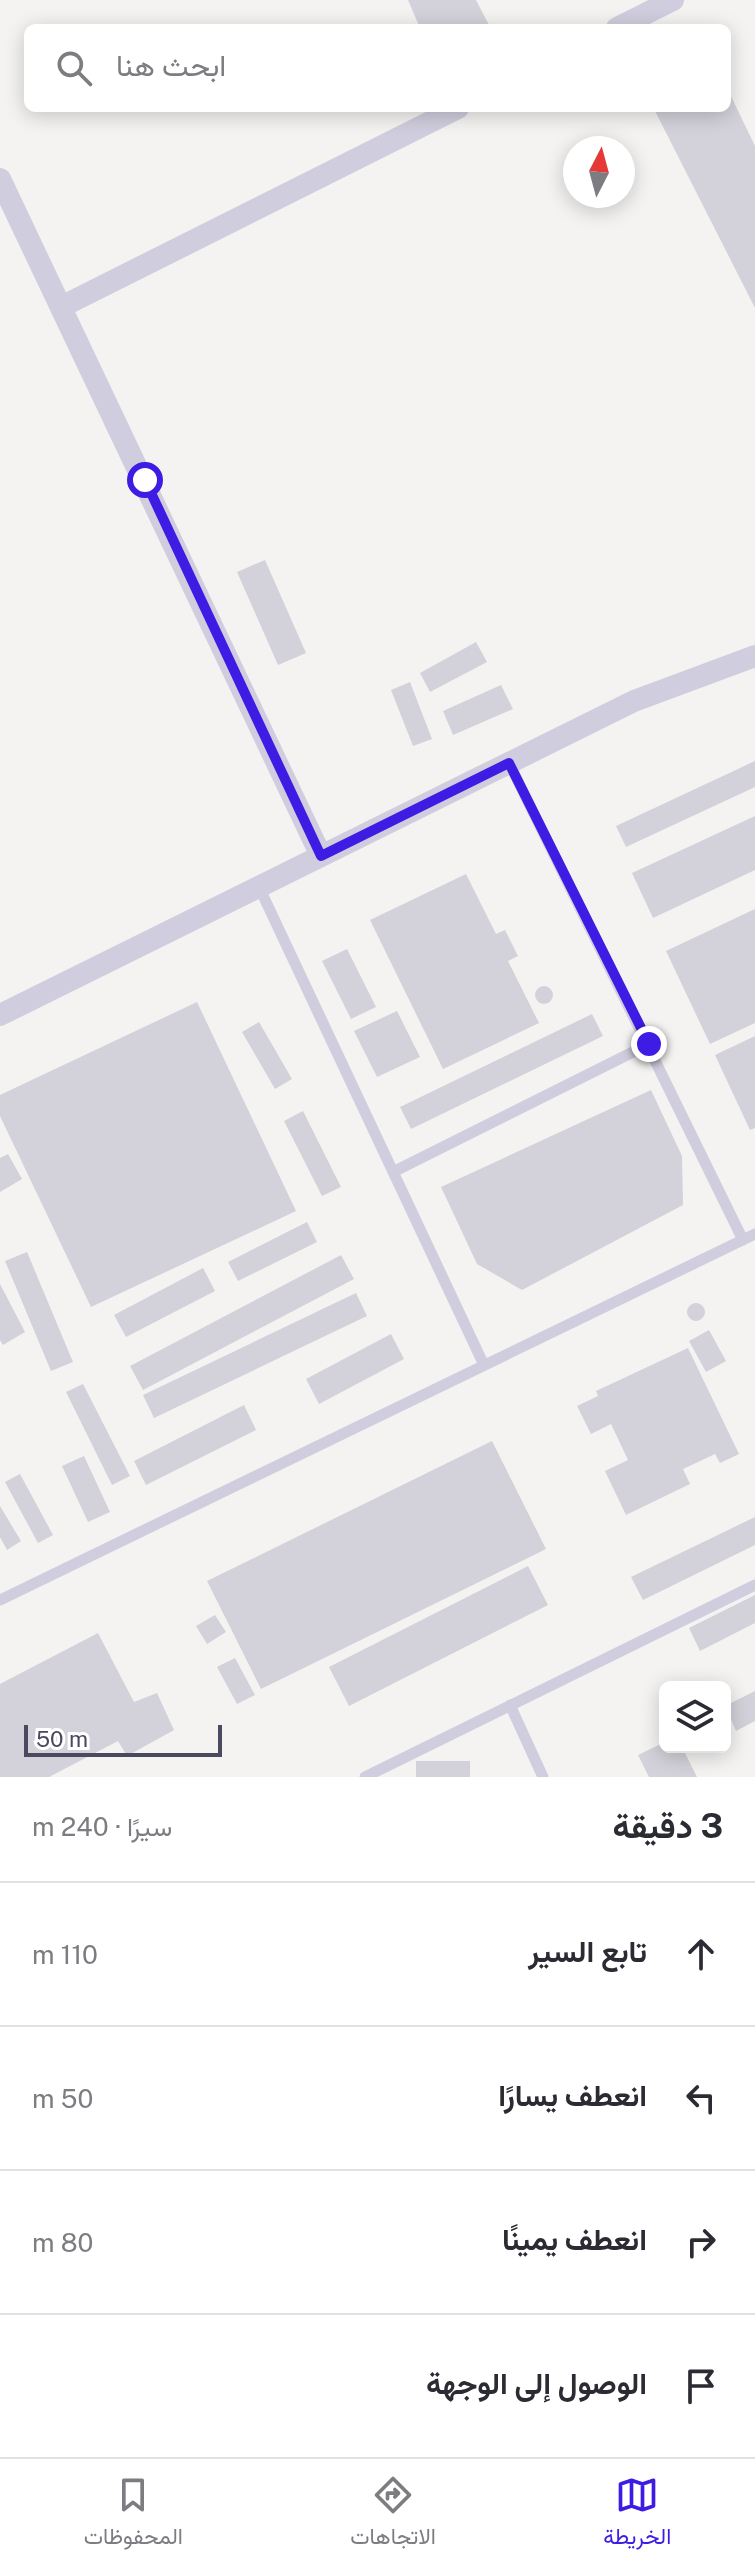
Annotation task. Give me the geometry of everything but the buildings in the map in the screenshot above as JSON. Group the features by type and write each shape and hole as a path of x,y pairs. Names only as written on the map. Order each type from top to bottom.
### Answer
{"street":[{"path":"625,24 673,0"},
{"path":"63,306 450,112"},
{"path":"0,179 63,306 321,856"},
{"path":"0,1015 634,701 755,656"}],"lane":[{"path":"509,763 743,1240"},
{"path":"259,887 483,1363"},
{"path":"393,1172 649,1044"},
{"path":"0,1600 483,1363 755,1234"},
{"path":"365,1777 755,1585"},
{"path":"510,1705 543,1777"}],"route":[{"path":"145,480 321,856 509,763 649,1044"}]}
